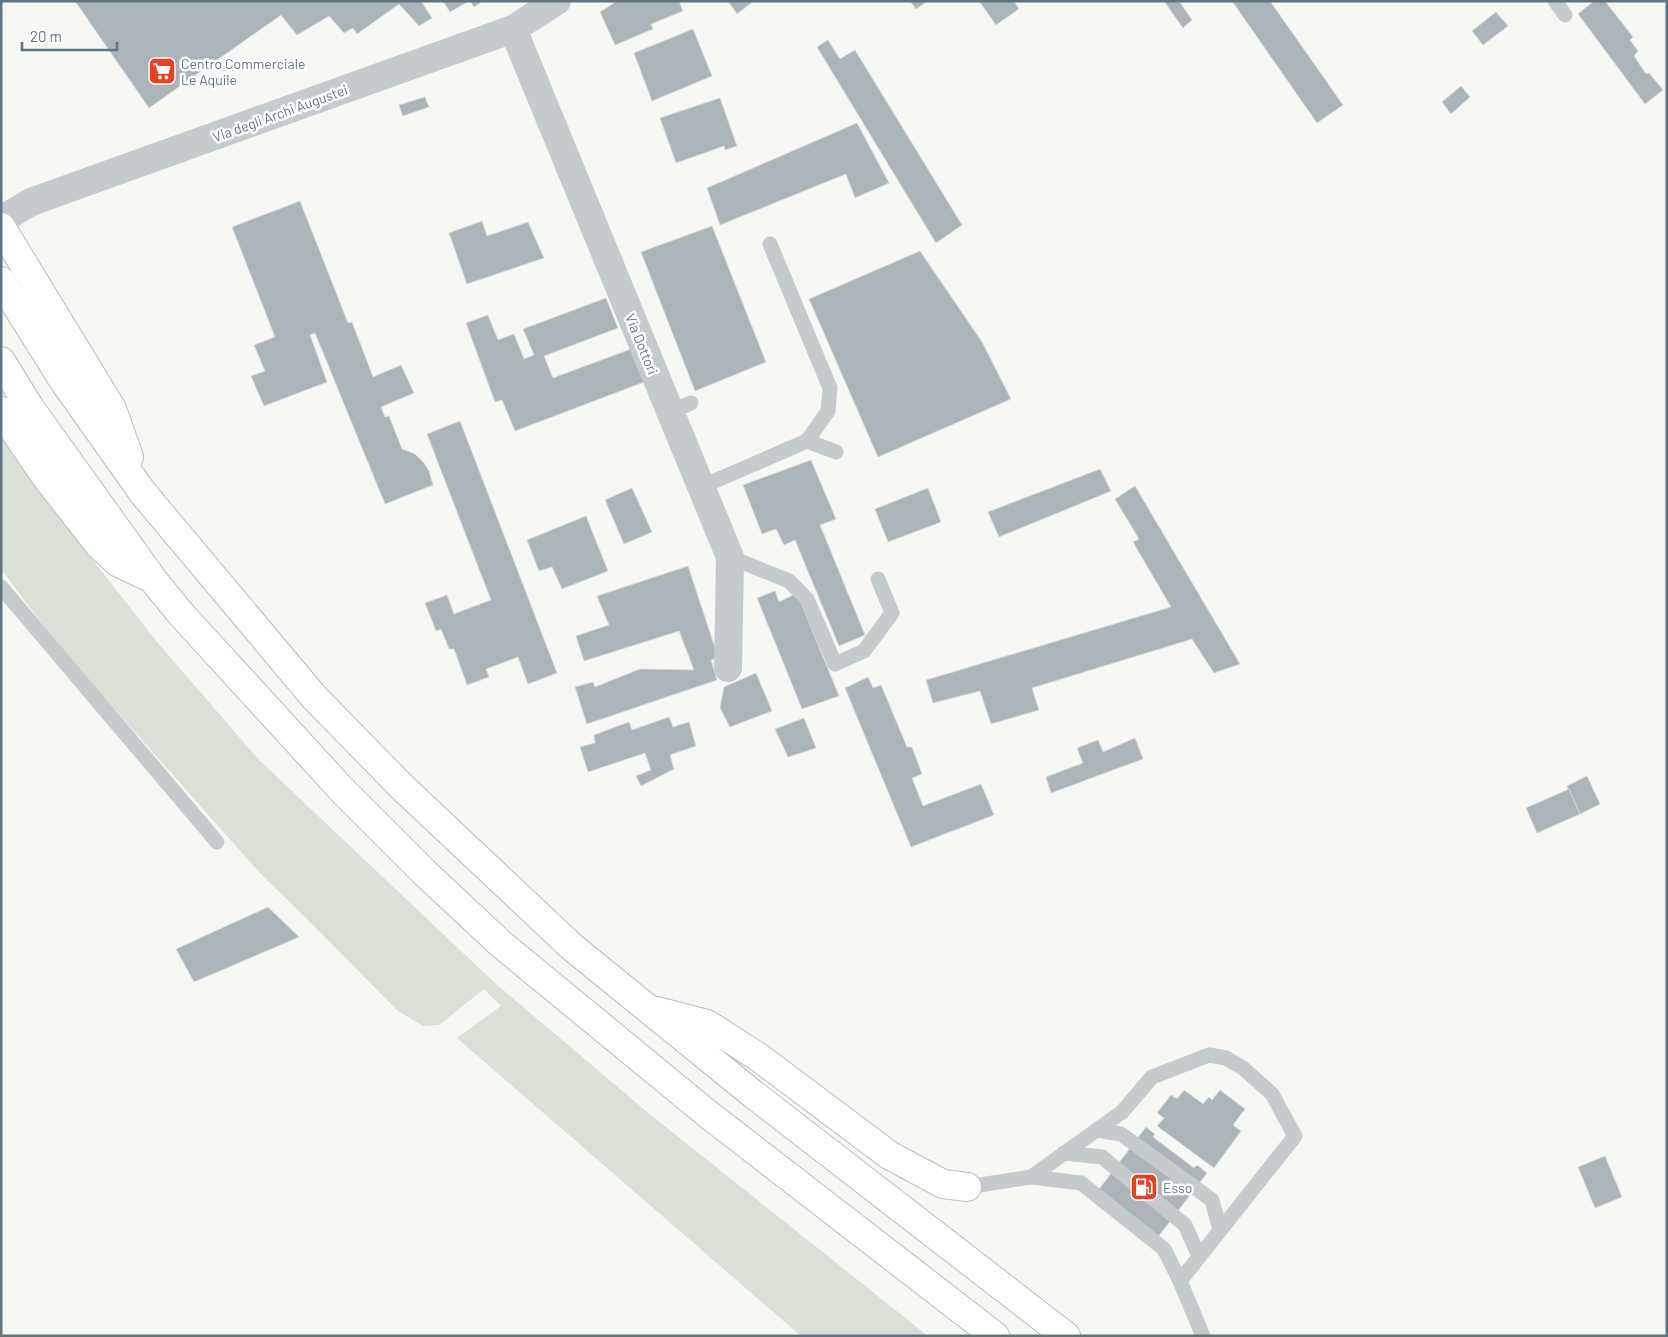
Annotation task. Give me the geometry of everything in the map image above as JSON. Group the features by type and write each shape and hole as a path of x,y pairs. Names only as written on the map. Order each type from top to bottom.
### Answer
{"highway":[{"path":"1,228 112,410 143,493"},
{"path":"1,282 63,380 143,493 314,697 400,786 572,947 753,1094 1066,1336"},
{"path":"1,361 30,408 154,580 181,614 342,790 424,874 501,944 709,1115 994,1336"},
{"path":"1,411 51,484 99,545 120,563 154,580"},
{"path":"649,1009 707,1024 757,1056 889,1155 943,1184 967,1187"}],"street":[{"name":"Via degli Archi Augustei","path":"1,220 31,202 514,29 557,1"},
{"name":"Via Dottori","path":"514,29 681,407 701,486 730,557 728,668"}],"lane":[{"path":"1555,1 1566,15"},
{"path":"701,486 807,441 828,411 830,388 770,244"},
{"path":"807,441 836,452"},
{"path":"730,557 789,581 808,599 835,664 864,651 892,613 878,579"},
{"path":"1,587 218,842"},
{"path":"1031,1177 1122,1112 1152,1077 1209,1055 1226,1058 1243,1068 1272,1094 1295,1136 1180,1281"},
{"path":"1097,1130 1121,1134 1212,1200 1220,1230"},
{"path":"1064,1153 1102,1157 1185,1225 1199,1256"},
{"path":"967,1187 1031,1177 1081,1182 1164,1249 1180,1281 1203,1336"}],"shaded area":[{"path":"1,437 31,481 157,642 259,760 496,984 652,1116 928,1336 801,1336 457,1038 501,1006 484,989 439,1025 423,1026 398,1011 261,874 61,649 1,569"}],"building":[{"name":"Centro Commerciale Le Aquile","path":"75,1 421,1 432,18 419,26 399,4 357,34 353,28 344,33 329,16 297,35 281,15 149,108"},
{"path":"443,1 469,1 450,12"},
{"path":"470,1 483,1 474,7"},
{"path":"617,1 679,1 683,11 651,24 653,29 615,45 600,12"},
{"path":"728,1 754,1 737,14"},
{"path":"910,1 928,1 916,9"},
{"path":"979,1 1014,1 1019,9 996,25"},
{"path":"1164,1 1179,1 1192,20 1183,28"},
{"path":"1232,1 1270,1 1343,105 1317,123"},
{"path":"1594,1 1605,1 1633,37 1630,40 1638,51 1634,56 1646,74 1649,73 1663,90 1645,104 1578,14"},
{"path":"1496,12 1508,26 1483,45 1472,31"},
{"path":"693,29 712,76 652,101 634,53"},
{"path":"828,40 840,59 855,50 962,225 936,243 817,47"},
{"path":"1461,86 1470,97 1451,114 1442,102"},
{"path":"425,97 429,107 403,116 399,105"},
{"path":"720,98 737,146 725,150 724,146 676,163 660,118"},
{"path":"857,123 889,183 855,198 846,174 720,225 707,188"},
{"path":"300,201 348,323 352,322 373,377 401,365 414,393 381,407 385,417 389,416 402,449 415,454 424,463 429,471 433,485 385,504 315,333 310,335 327,382 264,406 251,376 265,371 254,345 275,337 232,227"},
{"path":"482,221 487,236 528,222 544,258 467,284 449,233"},
{"path":"712,226 766,362 695,391 641,252"},
{"path":"920,251 982,342 1011,399 878,457 809,299"},
{"path":"606,298 618,328 544,356 553,378 631,349 644,382 515,431 502,400 495,402 466,323 488,315 498,340 514,334 524,359 534,355 523,329"},
{"path":"460,421 557,673 528,684 518,657 486,669 489,677 467,685 454,649 449,649 441,629 436,631 425,603 447,595 454,614 491,600 427,434"},
{"path":"811,460 836,519 820,525 865,635 839,646 795,540 784,545 776,529 762,534 743,485"},
{"path":"1100,469 1111,491 999,537 988,512"},
{"path":"1135,486 1240,664 1214,673 1192,639 1032,688 1039,710 991,724 980,691 933,703 926,680 1171,607 1133,542 1139,539 1115,499"},
{"path":"632,488 652,532 624,544 605,500"},
{"path":"928,488 941,522 888,542 875,509"},
{"path":"586,516 608,571 562,589 552,567 539,571 527,540"},
{"path":"688,566 718,657 711,660 717,680 587,724 575,687 593,682 595,687 640,669 694,670 679,631 584,661 576,636 609,625 597,596"},
{"path":"775,591 779,602 797,593 839,696 802,709 757,598"},
{"path":"756,673 772,711 730,727 720,708 724,687"},
{"path":"868,677 873,688 881,685 907,747 912,747 922,774 912,778 923,806 981,784 994,815 911,847 845,688"},
{"path":"669,717 673,727 689,722 696,746 670,755 674,769 641,786 636,776 651,770 645,753 588,772 580,747 595,743 594,735 629,722 632,730"},
{"path":"804,718 816,748 788,757 775,729"},
{"path":"1135,738 1143,759 1051,793 1046,777 1083,763 1077,748 1098,740 1103,752"},
{"path":"1587,776 1600,804 1580,814 1567,786"},
{"path":"1569,789 1580,814 1537,833 1526,808"},
{"path":"268,907 299,937 194,982 176,949"},
{"path":"1184,1090 1203,1104 1209,1097 1212,1100 1220,1090 1245,1109 1233,1125 1241,1131 1214,1168 1157,1126 1164,1118 1157,1113 1171,1095 1177,1099"},
{"path":"1146,1127 1155,1134 1153,1137 1194,1168 1197,1165 1207,1173 1151,1246 1091,1200"},
{"path":"1605,1156 1622,1197 1595,1208 1578,1167"}],"place":[{"name":"Centro Commerciale Le Aquile","path":"162,71"},
{"name":"Esso","path":"1144,1187"}]}
